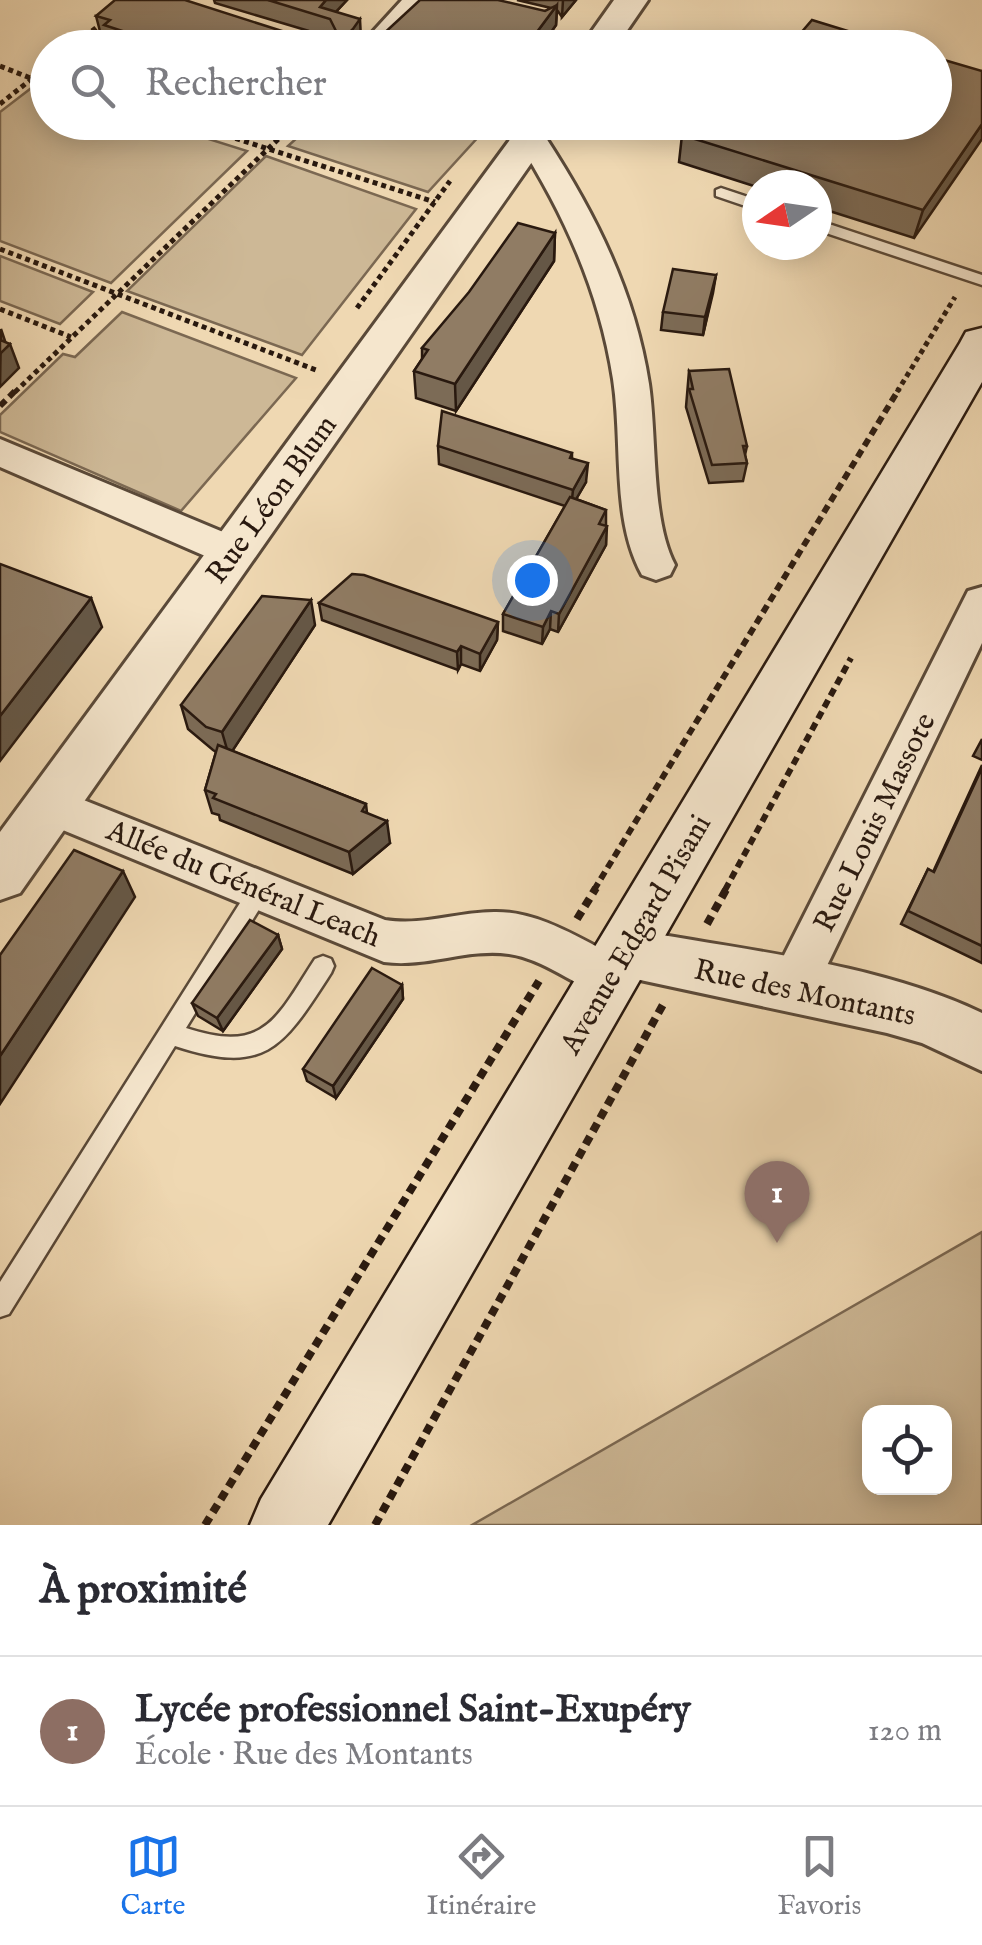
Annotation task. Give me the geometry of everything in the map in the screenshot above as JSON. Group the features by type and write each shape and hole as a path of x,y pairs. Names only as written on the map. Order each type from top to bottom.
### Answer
{"main road":[{"name":"Avenue Edgard Pisani","path":"287,1525 982,343"}],"street":[{"path":"389,30 415,2 424,0"},
{"path":"609,30 631,0"},
{"name":"Rue Léon Blum","path":"0,876 530,140"},
{"path":"542,140 618,306 636,400 645,546 656,565"},
{"path":"0,452 233,552"},
{"name":"Rue Louis Massote","path":"792,988 982,602"},
{"name":"Allée du Général Leach","path":"51,806 384,941 412,947 507,933 557,952 616,965"},
{"name":"Rue des Montants","path":"616,965 792,988 933,1019 982,1043"}],"lane":[{"path":"721,193 742,200"},
{"path":"832,230 975,278"},
{"path":"0,1305 259,891"},
{"path":"170,1034 216,1051 262,1044 282,1028 323,966"}],"path":[{"path":"94,30 116,12"},
{"path":"0,66 30,76"},
{"path":"0,104 30,80"},
{"path":"240,140 476,215"},
{"path":"0,406 277,140"},
{"path":"0,249 353,385"},
{"path":"205,1525 975,278"},
{"path":"0,309 71,337"}],"shaded area":[{"path":"30,89 30,140 212,140 247,151 111,283 0,241 0,112"},
{"path":"295,140 475,140 428,192 288,146"},
{"path":"266,156 416,209 302,355 127,291"},
{"path":"0,256 93,292 60,324 0,301"},
{"path":"122,312 296,378 181,511 0,432 0,415 63,354 75,357"},
{"path":"982,1232 982,1525 472,1525"}],"building":[{"path":"115,0 185,0 279,30 119,30 104,25 110,20 96,16"},
{"path":"268,0 326,0 320,7 360,19 353,29 336,30 330,19"},
{"path":"420,0 498,0 545,11 557,5 538,30 388,30"},
{"path":"812,20 844,30 803,30"},
{"path":"952,62 982,71 982,124 923,210 832,182 832,170 794,170 698,140 952,140"},
{"path":"518,223 555,233 455,384 414,371 428,350 422,348 469,292"},
{"path":"673,269 716,275 705,317 663,312"},
{"path":"0,340 10,344 0,354"},
{"path":"729,369 747,446 743,446 747,463 712,465 689,389 693,389 689,371"},
{"path":"442,411 572,453 570,458 588,463 573,490 438,446"},
{"path":"570,497 606,510 599,524 607,526 559,614 551,611 543,627 503,614"},
{"path":"0,564 91,598 0,716"},
{"path":"352,574 498,622 480,654 461,646 457,652 319,603"},
{"path":"262,596 311,600 222,732 206,727 181,705"},
{"path":"218,745 366,804 362,811 387,821 349,852 213,798 216,794 205,790"},
{"path":"982,768 982,946 908,911 928,869 934,872"},
{"path":"74,850 123,871 0,1056 0,955"},
{"path":"250,920 278,935 217,1018 192,1003"},
{"path":"372,968 402,985 333,1086 303,1069"}],"place":[{"name":"Lycée professionnel Saint-Exupéry","path":"777,1243"}]}
